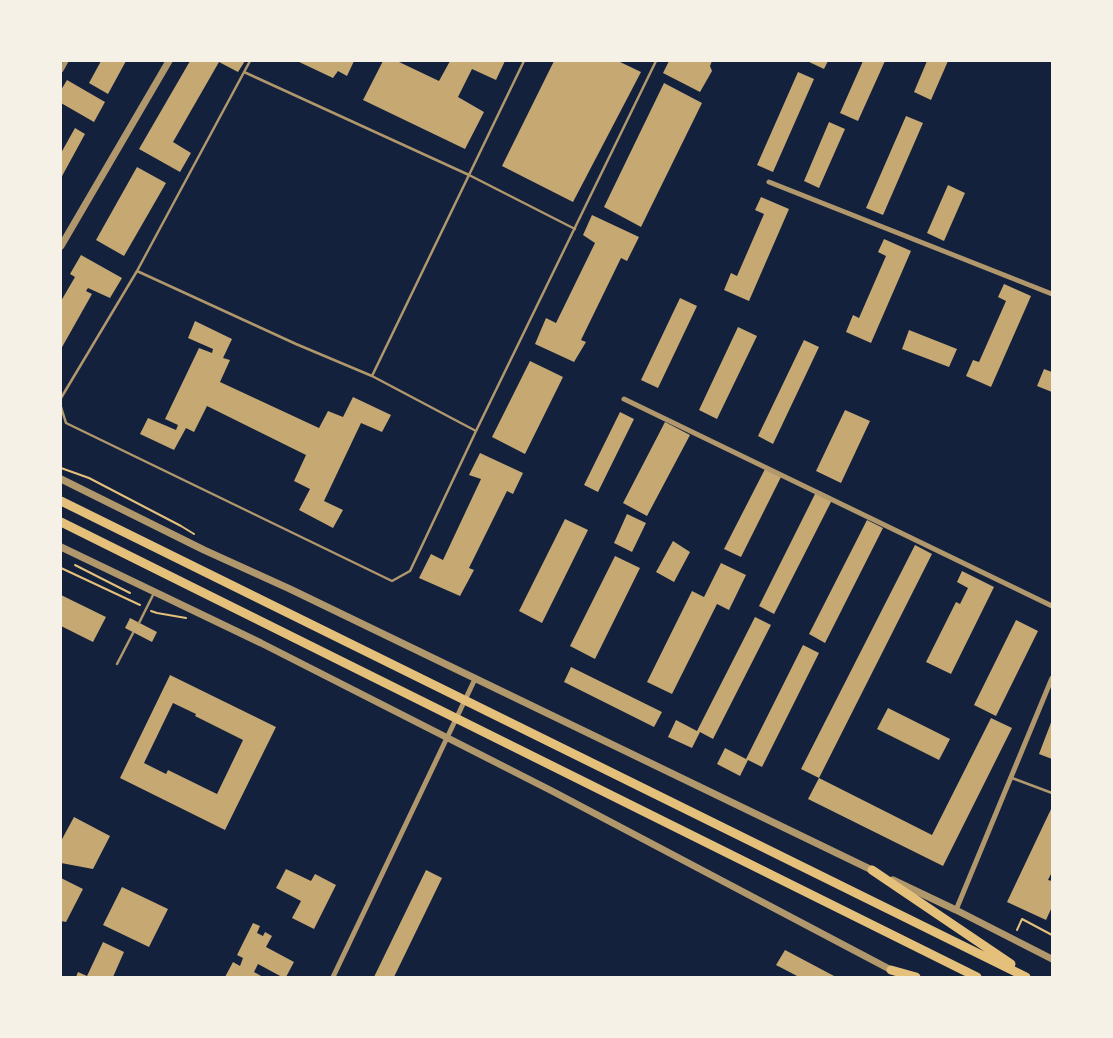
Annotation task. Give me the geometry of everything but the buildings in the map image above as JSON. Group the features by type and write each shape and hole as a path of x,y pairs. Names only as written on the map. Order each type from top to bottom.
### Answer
{"highway":[{"path":"61,501 1028,977"},
{"path":"61,522 977,977"},
{"path":"872,870 1028,977"},
{"path":"891,970 916,977"}],"street":[{"path":"61,70 66,61"},
{"path":"61,246 169,61"},
{"path":"769,182 1052,294"},
{"path":"624,399 1052,606"},
{"path":"61,479 204,550 296,592 1052,958"},
{"path":"61,547 261,643 552,791 904,977"},
{"path":"956,910 1052,678"},
{"path":"333,977 475,679"}],"lane":[{"path":"61,398 137,270 250,61"},
{"path":"372,376 524,61"},
{"path":"61,407 66,424 392,581 410,571 656,61"},
{"path":"244,72 469,175 574,229"},
{"path":"137,270 296,344 372,376 476,431"},
{"path":"139,623 154,592"},
{"path":"117,664 133,633"},
{"path":"1010,778 1052,793"}],"path":[{"path":"61,468 89,478 182,526 194,535"},
{"path":"74,564 130,593"},
{"path":"61,568 157,613 193,619"}]}
